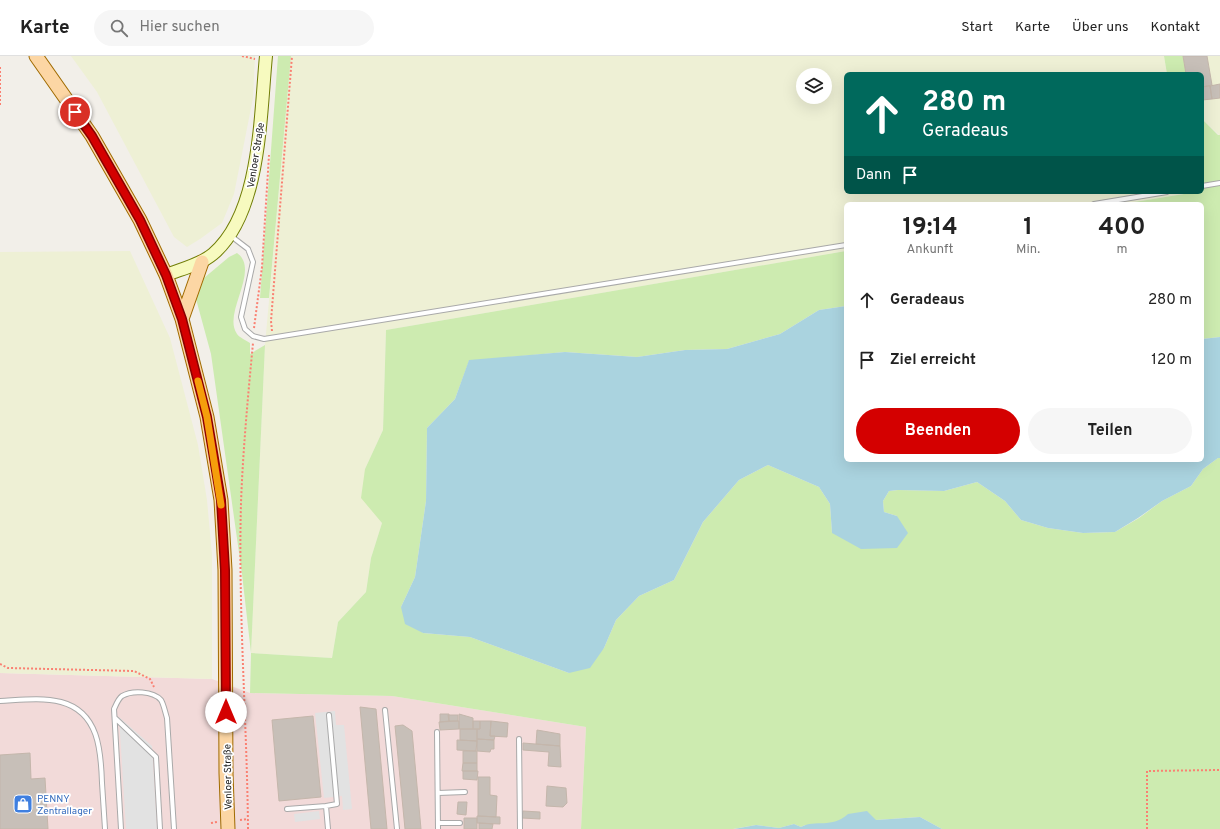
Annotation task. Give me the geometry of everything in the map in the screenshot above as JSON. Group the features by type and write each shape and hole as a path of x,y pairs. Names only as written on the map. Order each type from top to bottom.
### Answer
{"main road":[{"path":"36,56 92,136 140,220 166,275"},
{"name":"Venloer Straße","path":"228,829 226,765 225,570 221,500 207,417 182,319 166,275 202,262 213,254 231,235 248,198 257,148 266,56"},
{"path":"182,319 202,262"}],"lane":[{"path":"1204,186 1220,183"},
{"path":"1106,202 1155,194"},
{"path":"231,235 248,249 253,262 241,317 245,329 253,336 264,339 844,244"},
{"path":"121,829 114,709 117,702 123,696 137,692 148,692 160,699 167,718 173,824 175,829"},
{"path":"0,701 50,700 63,702 76,709 88,719 96,733 101,753 105,829"},
{"path":"385,710 397,829"},
{"path":"287,809 337,804 328,715"},
{"path":"115,718 156,757 160,829"},
{"path":"437,732 438,829"},
{"path":"519,739 520,829"},
{"path":"438,793 465,792"},
{"path":"326,806 328,829"},
{"path":"438,823 460,823"}],"path":[{"path":"273,338 271,320 292,56"},
{"path":"0,67 0,105"},
{"path":"248,829 242,640 241,503 245,429 253,336 262,267 265,198"},
{"path":"0,664 8,668 134,670 150,679 160,699"},
{"path":"1147,829 1147,771 1220,770"}],"shaded area":[{"path":"0,673 212,679 250,693 392,696 586,727 581,829 0,829"},
{"path":"335,711 336,725 344,725 352,809 343,810 342,796 324,798 315,713"},
{"path":"119,717 152,746 157,829 126,829"},
{"path":"319,811 320,819 295,822 294,814"}],"green space":[{"path":"71,56 255,56 253,98 234,194 222,223 187,247 174,237 97,92"},
{"path":"278,56 291,56 269,298 260,298"},
{"path":"291,56 1164,56 1167,72 844,72 844,194 1184,194 1134,202 844,202 844,251 386,330 383,430 365,469 382,523 371,558 366,592 338,622 332,658 251,653 265,345"},
{"path":"1164,56 1183,56 1186,72 1167,72"},
{"path":"1183,56 1220,56 1220,135 1204,121 1204,72 1200,72"},
{"path":"1204,121 1218,135 1220,135 1220,337 1204,339 1204,202 1134,202 1184,194 1204,194"},
{"path":"130,251 170,338 198,445 207,500 212,555 212,679 0,673 0,252"},
{"path":"844,251 844,306 819,310 780,334 727,349 685,350 637,357 565,352 469,361 455,399 427,428 426,501 415,577 401,607 423,633 470,637 569,673 604,648 616,620 639,596 674,580 703,522 739,480 768,465 819,487 830,504 832,533 897,516 884,512 883,501 889,491 944,491 977,482 1005,501 1021,520 1048,528 1083,533 1115,532 1139,518 1162,501 1191,486 1203,469 1220,458 1220,829 942,829 920,817 843,821 826,827 805,825 801,827 794,824 779,828 756,825 733,829 581,829 586,727 392,696 250,693 251,653 332,658 338,622 366,592 371,558 382,523 361,498 365,469 383,430 386,330"},
{"path":"237,253 243,260 245,270 244,281 234,315 234,325 237,334 250,343 250,354 265,345 251,653 242,574 211,354 196,299 204,278 229,257"}],"water":[{"path":"844,306 844,462 1204,462 1204,339 1220,337 1220,458 1203,469 1191,486 1162,501 1115,532 1083,533 1048,528 1021,520 1005,501 977,482 944,491 889,491 883,501 884,512 897,516 908,533 897,548 861,549 832,533 830,504 819,487 768,465 739,480 703,522 674,580 639,596 616,620 604,648 590,668 569,673 470,637 423,633 405,624 401,607 415,577 426,501 427,428 455,399 469,360 565,352 637,357 685,350 727,349 780,334 819,310"},
{"path":"867,811 876,820 920,817 942,829 734,829 756,825 779,828 794,824 801,827 812,824 830,823 842,819 848,814"}],"building":[{"path":"1183,56 1207,56 1212,85 1204,87 1204,72 1186,72"},
{"path":"1220,84 1220,98 1212,99 1210,86"},
{"path":"1210,86 1212,99 1204,100 1204,87"},
{"path":"360,707 376,709 387,829 371,829"},
{"path":"440,714 449,714 449,721 440,722"},
{"path":"459,714 473,718 473,729 459,729"},
{"path":"448,715 458,715 458,721 449,721"},
{"path":"313,716 321,797 279,801 272,720"},
{"path":"459,721 459,729 440,730 439,722"},
{"path":"473,721 480,721 480,729 473,729"},
{"path":"480,721 491,721 490,736 495,736 494,740 477,739 477,729 480,729"},
{"path":"491,721 508,723 507,737 490,736"},
{"path":"403,725 412,731 421,829 405,829 395,726"},
{"path":"460,729 477,729 477,741 460,740"},
{"path":"537,730 560,734 560,746 536,744"},
{"path":"477,739 494,740 494,749 491,749 490,752 477,751"},
{"path":"457,740 477,741 476,751 457,750"},
{"path":"523,743 560,746 561,767 548,766 549,752 523,750"},
{"path":"463,751 477,751 477,763 463,763"},
{"name":"PENNY Zentrallager","path":"30,753 31,779 45,778 48,829 0,829 0,755"},
{"path":"463,763 477,763 477,771 462,771"},
{"path":"463,771 478,771 477,780 463,779"},
{"path":"478,777 490,777 490,795 497,796 496,817 478,816"},
{"path":"547,786 566,788 567,803 563,807 546,806"},
{"path":"458,802 467,802 466,815 457,814"},
{"path":"523,811 540,812 540,819 522,818"},
{"path":"477,816 500,817 500,824 477,823"},
{"path":"464,818 477,818 477,829 464,829"},
{"path":"479,823 493,824 492,829 479,829"}],"slow traffic":[{"path":"198,381 207,417 221,505"}],"place":[{"name":"PENNY Zentrallager","path":"23,804"}],"route":[{"path":"75,112 92,136 140,220 166,275 182,319 207,417 222,514 225,570 226,712"}]}
